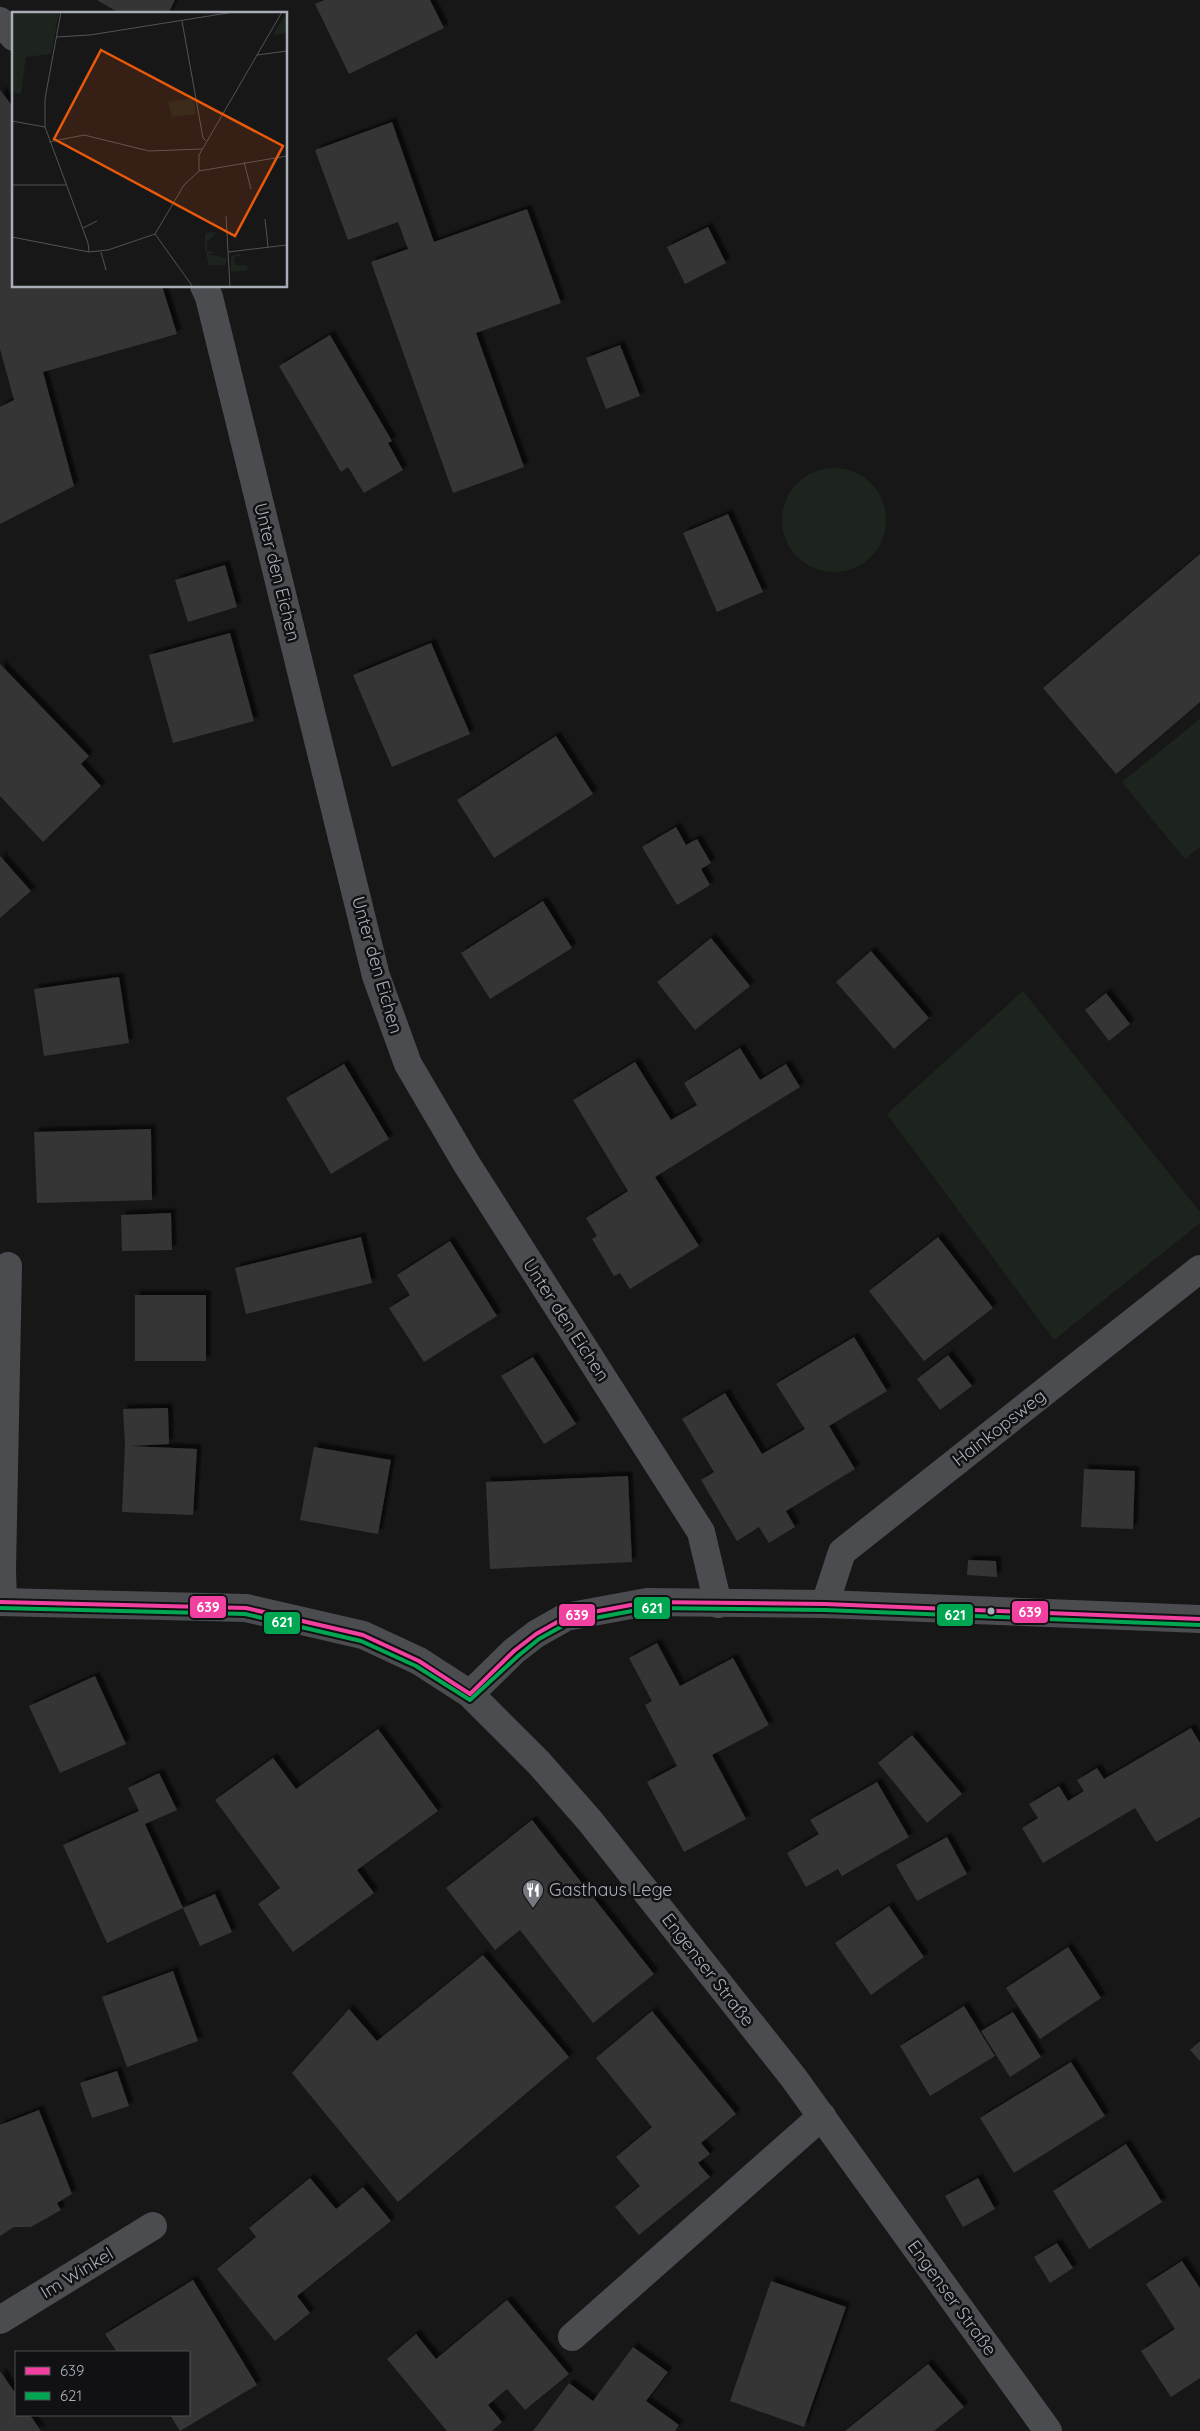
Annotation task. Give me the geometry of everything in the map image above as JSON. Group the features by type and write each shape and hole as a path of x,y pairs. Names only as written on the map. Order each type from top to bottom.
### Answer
{"street":[{"path":"0,21 12,35"},
{"name":"Unter den Eichen","path":"205,288 209,297 376,976 408,1064 466,1163 702,1532 718,1604"},
{"path":"1,1602 8,1266"},
{"name":"Hainkopsweg","path":"825,1604 842,1552 1200,1269"},
{"name":"Engenser Straße","path":"1,1602 246,1608 363,1635 420,1661 470,1694 539,1763 590,1821 822,2116 1048,2431"},
{"path":"470,1694 514,1651 536,1634 566,1617 647,1602 825,1604 1200,1619"},
{"path":"572,2337 822,2116"},
{"name":"Im Winkel","path":"0,2320 153,2226"}],"shaded area":[{"path":"834,468 854,472 871,483 882,500 886,520 882,540 871,557 854,568 834,572 814,568 797,557 786,540 782,520 786,500 797,483 814,472"},
{"path":"1200,719 1200,847 1185,859 1122,782"},
{"path":"1023,991 1200,1212 1200,1223 1054,1340 887,1114"}],"building":[{"path":"97,0 175,0 169,12 118,12"},
{"path":"324,0 430,0 444,28 349,74 315,4"},
{"path":"0,90 12,105 12,288 163,288 177,334 43,372 74,486 0,524 0,407 14,400 0,349"},
{"path":"392,122 434,242 527,209 561,303 476,333 524,467 453,493 371,262 408,249 398,222 348,240 315,150"},
{"path":"708,227 726,263 685,284 667,247"},
{"path":"330,335 392,441 388,443 403,470 364,493 348,467 341,472 279,366"},
{"path":"620,345 640,396 606,409 586,358"},
{"path":"728,514 763,592 717,612 683,533"},
{"path":"1200,554 1200,702 1116,774 1043,688"},
{"path":"225,565 237,607 188,622 175,580"},
{"path":"230,633 254,721 173,743 149,655"},
{"path":"431,643 470,734 392,767 353,675"},
{"path":"0,664 89,756 81,764 101,786 43,842 0,796"},
{"path":"556,736 593,794 494,858 457,800"},
{"path":"676,827 686,845 697,839 711,863 701,869 710,885 677,905 642,847"},
{"path":"0,856 31,891 0,918"},
{"path":"543,901 572,948 490,999 461,953"},
{"path":"711,938 750,986 695,1030 657,982"},
{"path":"871,951 929,1018 894,1049 836,982"},
{"path":"119,977 129,1043 44,1056 34,989"},
{"path":"1106,993 1130,1024 1109,1041 1085,1010"},
{"path":"740,1048 760,1080 786,1064 800,1087 655,1177 699,1246 630,1289 620,1273 614,1276 592,1239 597,1236 586,1218 628,1191 573,1100 635,1062 671,1120 697,1105 684,1083"},
{"path":"344,1064 389,1139 331,1174 286,1098"},
{"path":"151,1129 152,1200 37,1203 34,1132"},
{"path":"171,1213 172,1250 122,1251 121,1215"},
{"path":"361,1237 372,1283 246,1314 235,1268"},
{"path":"938,1237 993,1308 924,1361 869,1291"},
{"path":"450,1241 497,1316 424,1362 389,1308 410,1295 397,1275"},
{"path":"135,1295 206,1295 206,1361 135,1361"},
{"path":"854,1337 887,1391 829,1426 855,1469 786,1511 795,1527 769,1543 759,1527 737,1541 701,1480 714,1472 682,1419 725,1393 762,1454 805,1429 776,1384"},
{"path":"948,1355 972,1386 940,1410 917,1379"},
{"path":"533,1357 576,1424 544,1444 501,1376"},
{"path":"168,1408 169,1444 129,1446 197,1449 193,1515 122,1512 125,1446 123,1409"},
{"path":"314,1447 391,1460 378,1534 300,1520"},
{"path":"1084,1469 1135,1471 1133,1529 1081,1527"},
{"path":"628,1476 632,1562 490,1569 486,1482"},
{"path":"968,1560 996,1561 997,1577 967,1575"},
{"path":"657,1643 680,1686 733,1658 769,1725 712,1755 746,1819 684,1852 647,1782 677,1766 645,1705 652,1701 629,1658"},
{"path":"95,1676 126,1744 60,1773 29,1706"},
{"path":"1191,1728 1200,1743 1200,1817 1156,1842 1135,1808 1043,1863 1022,1828 1038,1818 1029,1804 1059,1786 1068,1801 1084,1791 1077,1780 1097,1768 1104,1779"},
{"path":"378,1729 438,1811 357,1870 374,1893 293,1952 258,1904 280,1888 215,1800 273,1758 296,1789"},
{"path":"912,1735 962,1794 927,1823 878,1763"},
{"path":"159,1773 177,1810 145,1824 183,1908 107,1943 63,1845 139,1811 128,1788"},
{"path":"877,1782 909,1837 842,1876 838,1869 806,1887 787,1853 819,1834 810,1820"},
{"name":"Gasthaus Lege","path":"532,1820 654,1974 593,2023 520,1930 495,1950 446,1888"},
{"path":"947,1837 967,1874 917,1901 896,1865"},
{"path":"215,1894 232,1932 200,1946 183,1908"},
{"path":"889,1906 924,1957 871,1995 835,1943"},
{"path":"1068,1947 1101,1998 1040,2039 1006,1988"},
{"path":"483,1955 569,2057 398,2202 292,2073 349,2009 377,2041"},
{"path":"173,1971 198,2041 127,2067 102,1997"},
{"path":"964,2006 995,2056 930,2096 900,2046"},
{"path":"652,2011 736,2114 701,2143 710,2154 698,2163 710,2177 639,2235 615,2207 640,2186 616,2157 652,2127 596,2058"},
{"path":"1013,2012 1041,2057 1010,2077 981,2031"},
{"path":"1200,2041 1200,2061 1190,2050"},
{"path":"1071,2062 1105,2116 1014,2173 980,2118"},
{"path":"117,2071 129,2106 92,2118 80,2083"},
{"path":"39,2110 72,2194 57,2203 61,2210 31,2227 14,2227 0,2236 0,2125"},
{"path":"1126,2144 1162,2202 1089,2249 1053,2191"},
{"path":"310,2178 336,2209 363,2187 391,2221 297,2296 310,2313 275,2341 217,2269 256,2237 249,2228"},
{"path":"978,2178 995,2209 963,2227 945,2196"},
{"path":"1057,2243 1073,2268 1050,2283 1034,2257"},
{"path":"1182,2261 1200,2288 1200,2378 1171,2397 1141,2351 1175,2329 1146,2284"},
{"path":"193,2280 257,2385 180,2431 171,2416 190,2416 190,2351 116,2351 105,2334"},
{"path":"771,2281 846,2307 804,2427 730,2401"},
{"path":"507,2300 569,2374 525,2410 507,2389 488,2405 502,2422 492,2431 447,2431 387,2359 416,2334 436,2359"},
{"path":"633,2347 668,2372 646,2401 679,2425 675,2431 533,2431 569,2383 593,2401"},
{"path":"928,2364 964,2407 934,2431 845,2431"},
{"path":"0,2371 15,2393 15,2416 31,2416 41,2431 0,2431"}],"transit line":[{"name":"639","path":"0,1602 246,1608 363,1635 419,1661 470,1694 514,1651 536,1634 566,1617 647,1602 825,1604 1200,1619"},
{"name":"621","path":"0,1608 245,1614 361,1641 416,1666 470,1700 539,1639 568,1623 648,1608 825,1610 1200,1625"}],"place":[{"name":"Gasthaus Lege","path":"533,1909"}]}
